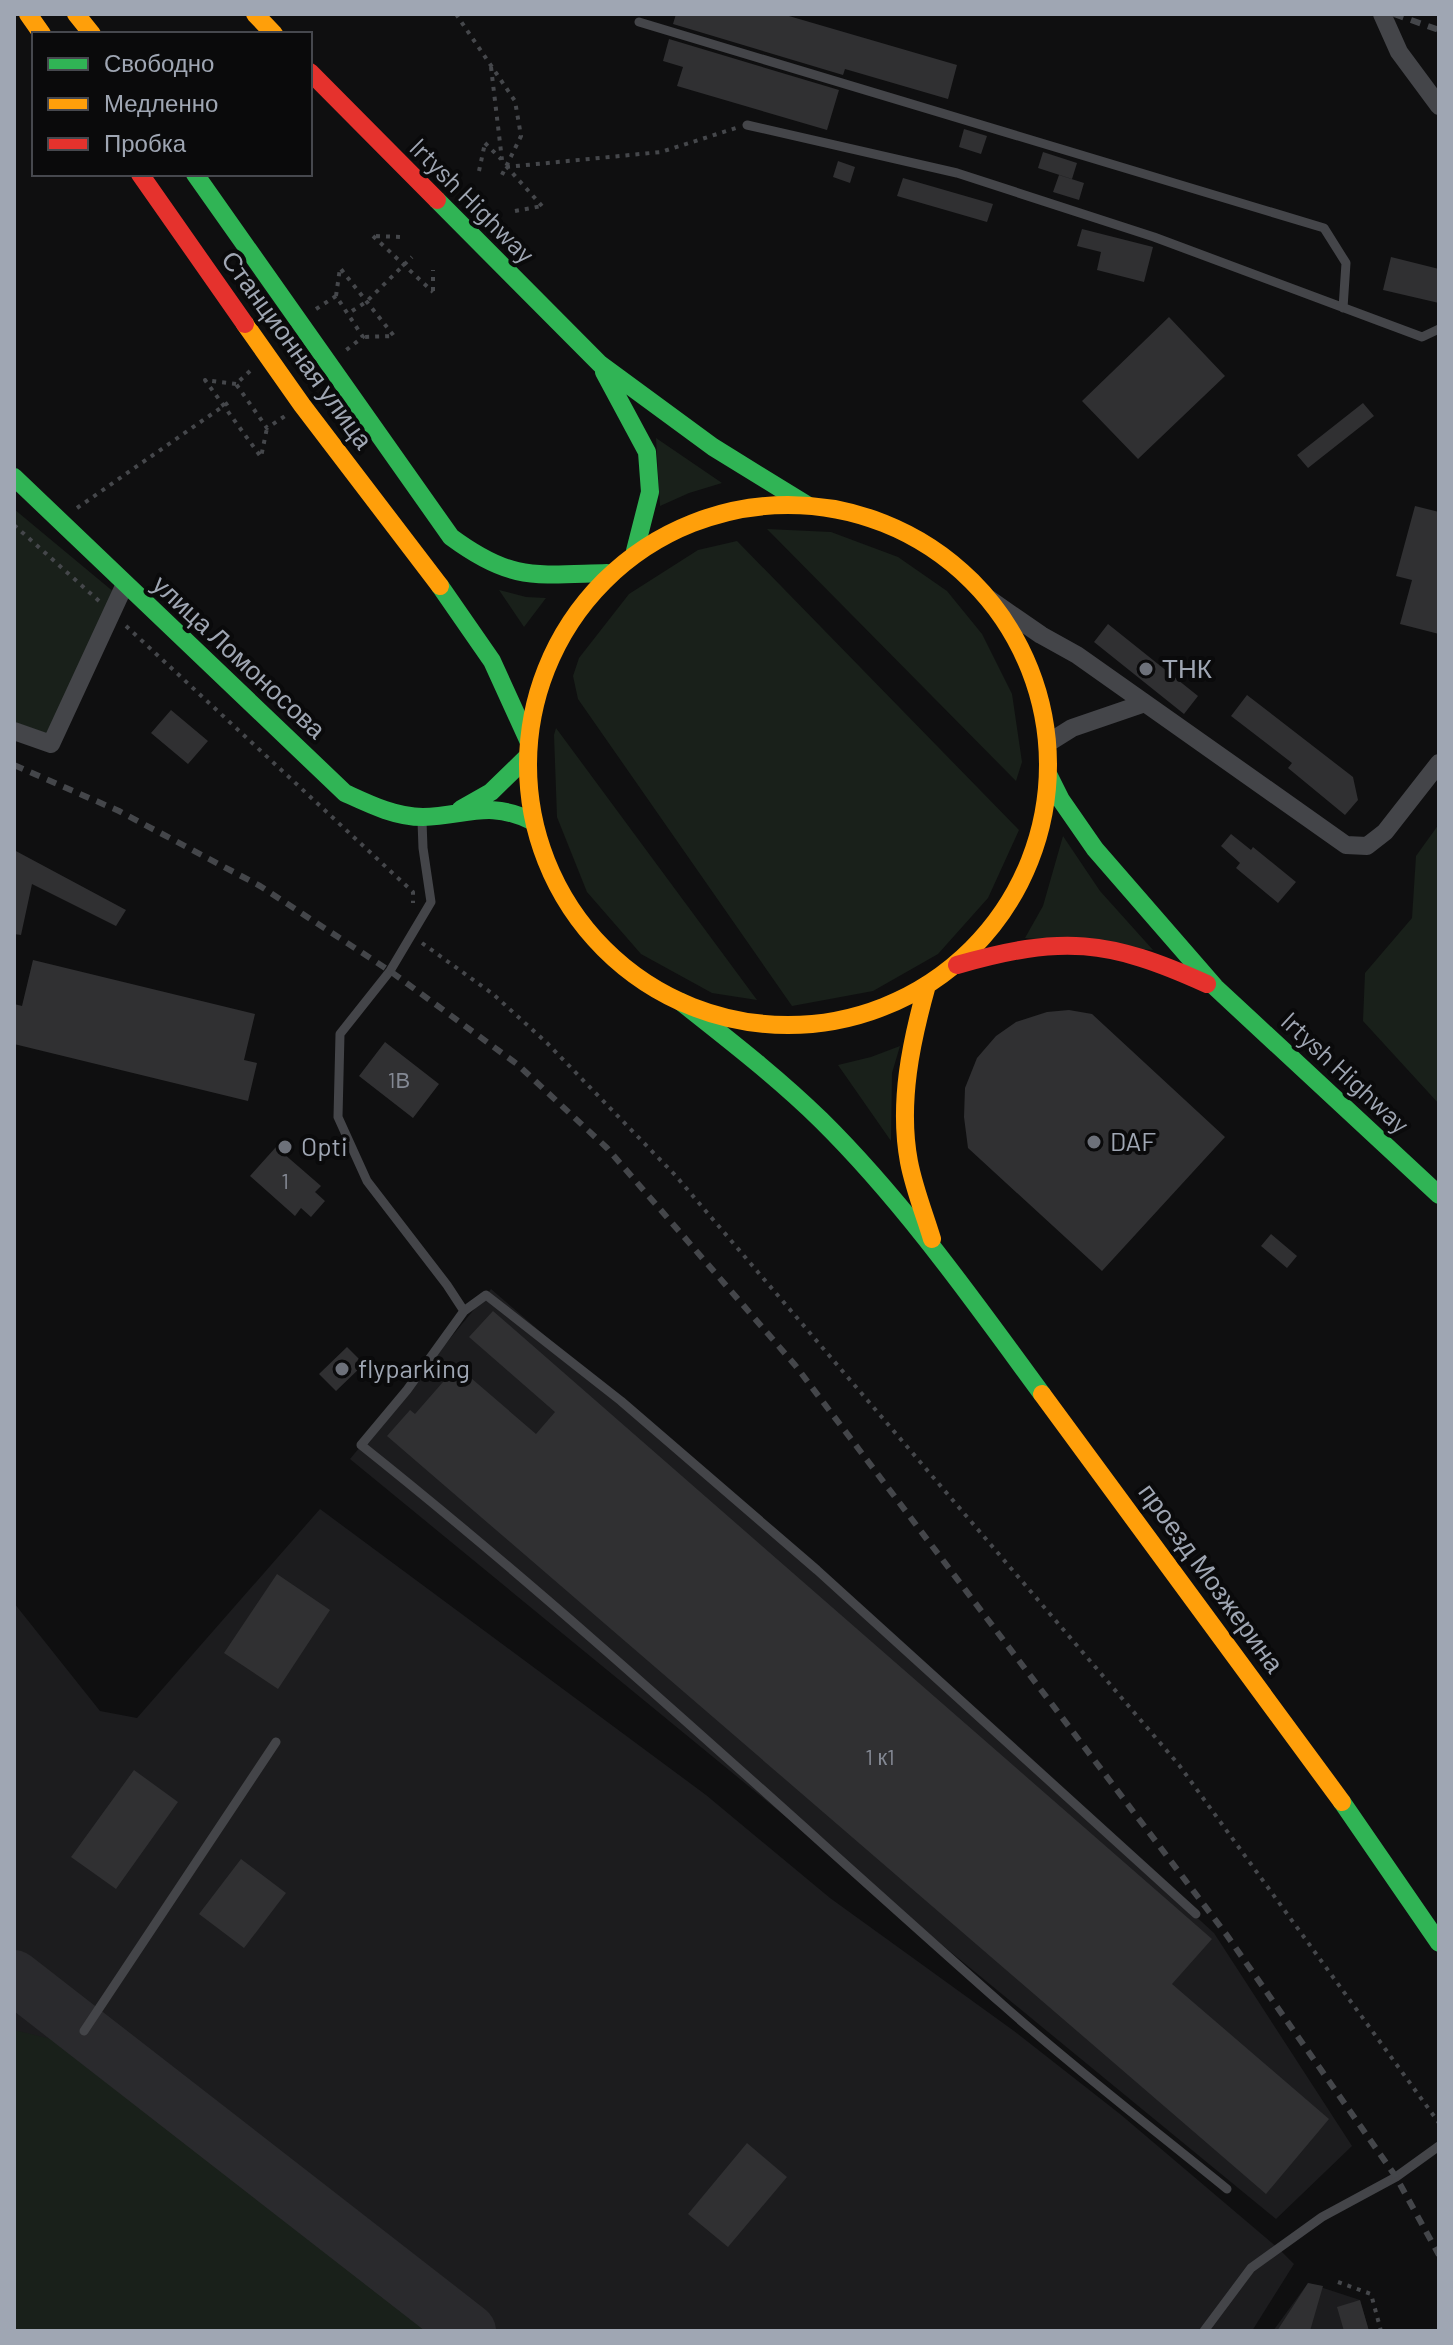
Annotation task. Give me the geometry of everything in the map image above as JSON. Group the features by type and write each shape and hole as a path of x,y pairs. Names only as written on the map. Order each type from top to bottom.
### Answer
{"main road":[{"path":"28,14 41,32"},
{"path":"76,14 90,32"},
{"path":"255,14 272,32"},
{"name":"Irtysh Highway","path":"312,74 600,364"},
{"name":"Станционная улица","path":"141,176 302,405 417,553 492,661 528,749"},
{"name":"Станционная улица","path":"196,176 451,537 479,559 508,572 534,577 607,573"},
{"path":"600,364 713,447 807,505"},
{"path":"600,364 647,452 650,492 635,551"},
{"name":"улица Ломоносова","path":"14,477 345,793 381,809 422,817 457,811"},
{"path":"807,505 876,519 938,551 989,599 1019,643 1038,691 1048,743 1049,776 1041,830 1022,881 993,926 955,965 927,985 869,1012 807,1024 743,1021 681,1002 630,971 586,930 554,879 534,822 528,790 528,749 538,689 558,641 607,573 635,551 727,511 807,505"},
{"path":"457,811 491,792 528,749"},
{"path":"1049,776 1061,800 1095,849 1215,987"},
{"path":"457,811 496,810 534,822"},
{"path":"955,965 995,953 1058,946 1109,948 1158,962 1215,987"},
{"name":"проезд Мозжерина","path":"927,985 914,1029 908,1066 907,1152 934,1247"},
{"name":"Irtysh Highway","path":"1215,987 1439,1195"},
{"name":"проезд Мозжерина","path":"681,1002 782,1083 823,1122 934,1247 1304,1748 1439,1943"}],"street":[{"path":"1382,14 1399,52 1439,106"},
{"path":"14,731 51,744 125,584"},
{"path":"989,599 1041,635 1077,655 1346,845 1367,846 1385,832 1439,763"},
{"path":"1048,743 1072,728 1145,703"}],"lane":[{"path":"639,22 1324,228 1346,263 1343,308"},
{"path":"747,125 957,173 1154,237 1422,337 1439,329"},
{"path":"422,817 431,902 390,971 340,1034 338,1117 367,1181 464,1311"},
{"path":"1196,1914 817,1570 621,1401 486,1295 464,1311 407,1390 361,1445 431,1501 709,1741 1005,2007 1227,2189"},
{"path":"84,2031 276,1742"},
{"path":"1204,2331 1251,2268 1322,2217 1396,2177 1439,2146"}],"path":[{"path":"456,14 515,101 521,136 500,179"},
{"path":"491,64 502,160"},
{"path":"506,167 661,152 747,125"},
{"path":"479,171 485,143 542,206 515,211"},
{"path":"401,237 373,236 433,292 433,270"},
{"path":"352,311 366,302 412,257"},
{"path":"330,364 363,337 394,336 340,268 336,296 363,337"},
{"path":"298,321 336,296"},
{"path":"236,384 267,356"},
{"path":"267,428 236,384 205,380 261,457 267,428 302,405"},
{"path":"70,513 232,400"},
{"path":"14,525 413,892 412,935 493,994 547,1043 675,1175 1179,1765 1439,2123"},
{"path":"1338,2282 1371,2294 1381,2331"}],"shaded area":[{"path":"656,438 722,483 660,506"},
{"path":"14,509 115,593 48,734 14,722"},
{"path":"767,529 831,532 898,557 947,591 982,634 1012,694 1022,762 1016,781"},
{"path":"737,541 1019,830 988,898 938,954 873,991 792,1006 578,699 573,676 579,658 629,594 698,550"},
{"path":"499,590 526,597 546,598 524,627"},
{"path":"556,728 757,1000 712,993 641,954 587,892 557,817"},
{"path":"1439,824 1439,1104 1363,1021 1365,973 1412,918 1416,856"},
{"path":"1063,836 1100,891 1153,950 1025,938 1043,906"},
{"path":"900,1046 892,1073 891,1141 838,1065"},
{"path":"491,1289 817,1570 1214,1933 1352,2146 1276,2219 350,1459"},
{"path":"320,1509 706,1795 830,1898 1014,2031 1120,2114 1279,2249 1294,2264 1252,2331 14,2331 14,1603 100,1711 137,1718"},
{"path":"14,2030 68,2043 437,2331 14,2331"},
{"path":"1308,2283 1360,2300 1369,2331 1273,2331"}],"building":[{"path":"676,14 782,14 957,65 948,99 845,69 843,75 673,24"},
{"path":"669,39 839,90 827,130 677,86 683,67 663,61"},
{"path":"964,129 987,136 981,154 959,147"},
{"path":"1043,152 1077,163 1072,179 1038,168"},
{"path":"838,161 855,167 850,183 833,177"},
{"path":"1059,175 1084,183 1079,200 1053,192"},
{"path":"903,178 993,204 987,222 897,196"},
{"path":"1082,229 1153,247 1144,282 1097,270 1101,252 1077,246"},
{"path":"1391,257 1439,269 1439,303 1383,290"},
{"path":"1169,317 1225,376 1138,459 1082,401"},
{"path":"1363,403 1374,416 1308,468 1297,455"},
{"path":"1415,506 1439,512 1439,634 1400,624 1412,580 1396,576"},
{"name":"ТНК","path":"1108,624 1198,696 1184,714 1094,642"},
{"path":"1247,695 1353,777 1358,800 1345,815 1288,768 1292,763 1231,716"},
{"path":"171,710 208,741 188,764 151,733"},
{"path":"1231,834 1251,850 1253,847 1296,882 1278,903 1236,868 1240,863 1221,846"},
{"path":"14,850 126,910 116,926 32,884 21,935 14,934"},
{"path":"33,960 255,1014 244,1060 257,1063 248,1101 14,1044 14,1004 22,1006"},
{"name":"DAF","path":"1069,1010 1092,1014 1225,1137 1102,1271 968,1148 964,1117 965,1088 977,1058 996,1036 1016,1022 1047,1012"},
{"path":"385,1042 439,1084 413,1118 359,1076"},
{"path":"276,1147 321,1186 315,1192 325,1201 311,1217 301,1208 295,1216 250,1176"},
{"path":"1271,1234 1297,1256 1287,1268 1261,1246"},
{"path":"493,1311 1212,1939 1172,1984 1329,2119 1266,2194 387,1436 410,1410 415,1414 457,1366 536,1434 555,1412 469,1337"},
{"path":"347,1347 364,1364 336,1391 319,1374"},
{"path":"277,1574 330,1610 278,1689 224,1653"},
{"path":"134,1770 178,1802 116,1889 71,1857"},
{"path":"241,1859 286,1893 244,1948 199,1914"},
{"path":"747,2143 787,2177 728,2247 688,2214"},
{"path":"1308,2283 1323,2286 1310,2331 1277,2331"},
{"path":"1360,2300 1369,2331 1344,2331 1337,2307"}],"taxiway":[{"path":"14,1977 469,2331"}],"railway":[{"path":"1394,14 1439,30"},
{"path":"14,765 119,811 260,886 390,971 517,1064 607,1148 795,1365 1226,1934 1396,2177 1439,2255"}],"traffic: fast":[{"path":"196,176 451,537 491,562 525,573 607,573"},
{"path":"437,200 600,364 713,447 807,505"},
{"path":"604,372 647,452 650,492 635,551"},
{"path":"14,477 345,793 402,815 423,817 490,810 518,815 534,822"},
{"path":"440,586 492,661 528,740"},
{"path":"461,809 491,792 527,757"},
{"path":"1049,776 1061,800 1095,849 1215,987 1439,1195"},
{"path":"681,1002 787,1089 851,1151 937,1252 1042,1394"},
{"path":"1342,1802 1439,1943"}],"traffic: slow":[{"path":"28,14 41,32"},
{"path":"76,14 90,32"},
{"path":"255,14 272,32"},
{"path":"245,324 302,405 440,586"},
{"path":"788,505 839,510 887,525 932,549 972,581 1004,621 1028,666 1043,714 1048,765 1043,816 1028,864 1004,909 972,949 932,981 887,1005 839,1020 788,1025 737,1020 689,1005 644,981 604,949 572,909 548,864 533,816 528,765 533,714 548,666 572,621 604,581 644,549 689,525 737,510 788,505"},
{"path":"927,985 911,1050 905,1117 911,1172 932,1239"},
{"path":"1042,1394 1342,1802"}],"traffic: jam":[{"path":"312,74 437,200"},
{"path":"141,176 245,324"},
{"path":"957,965 1026,949 1084,946 1141,958 1207,984"}],"place":[{"name":"ТНК","path":"1146,669"},
{"name":"DAF","path":"1094,1142"},
{"name":"Opti","path":"285,1147"},
{"name":"flyparking","path":"342,1369"}]}
